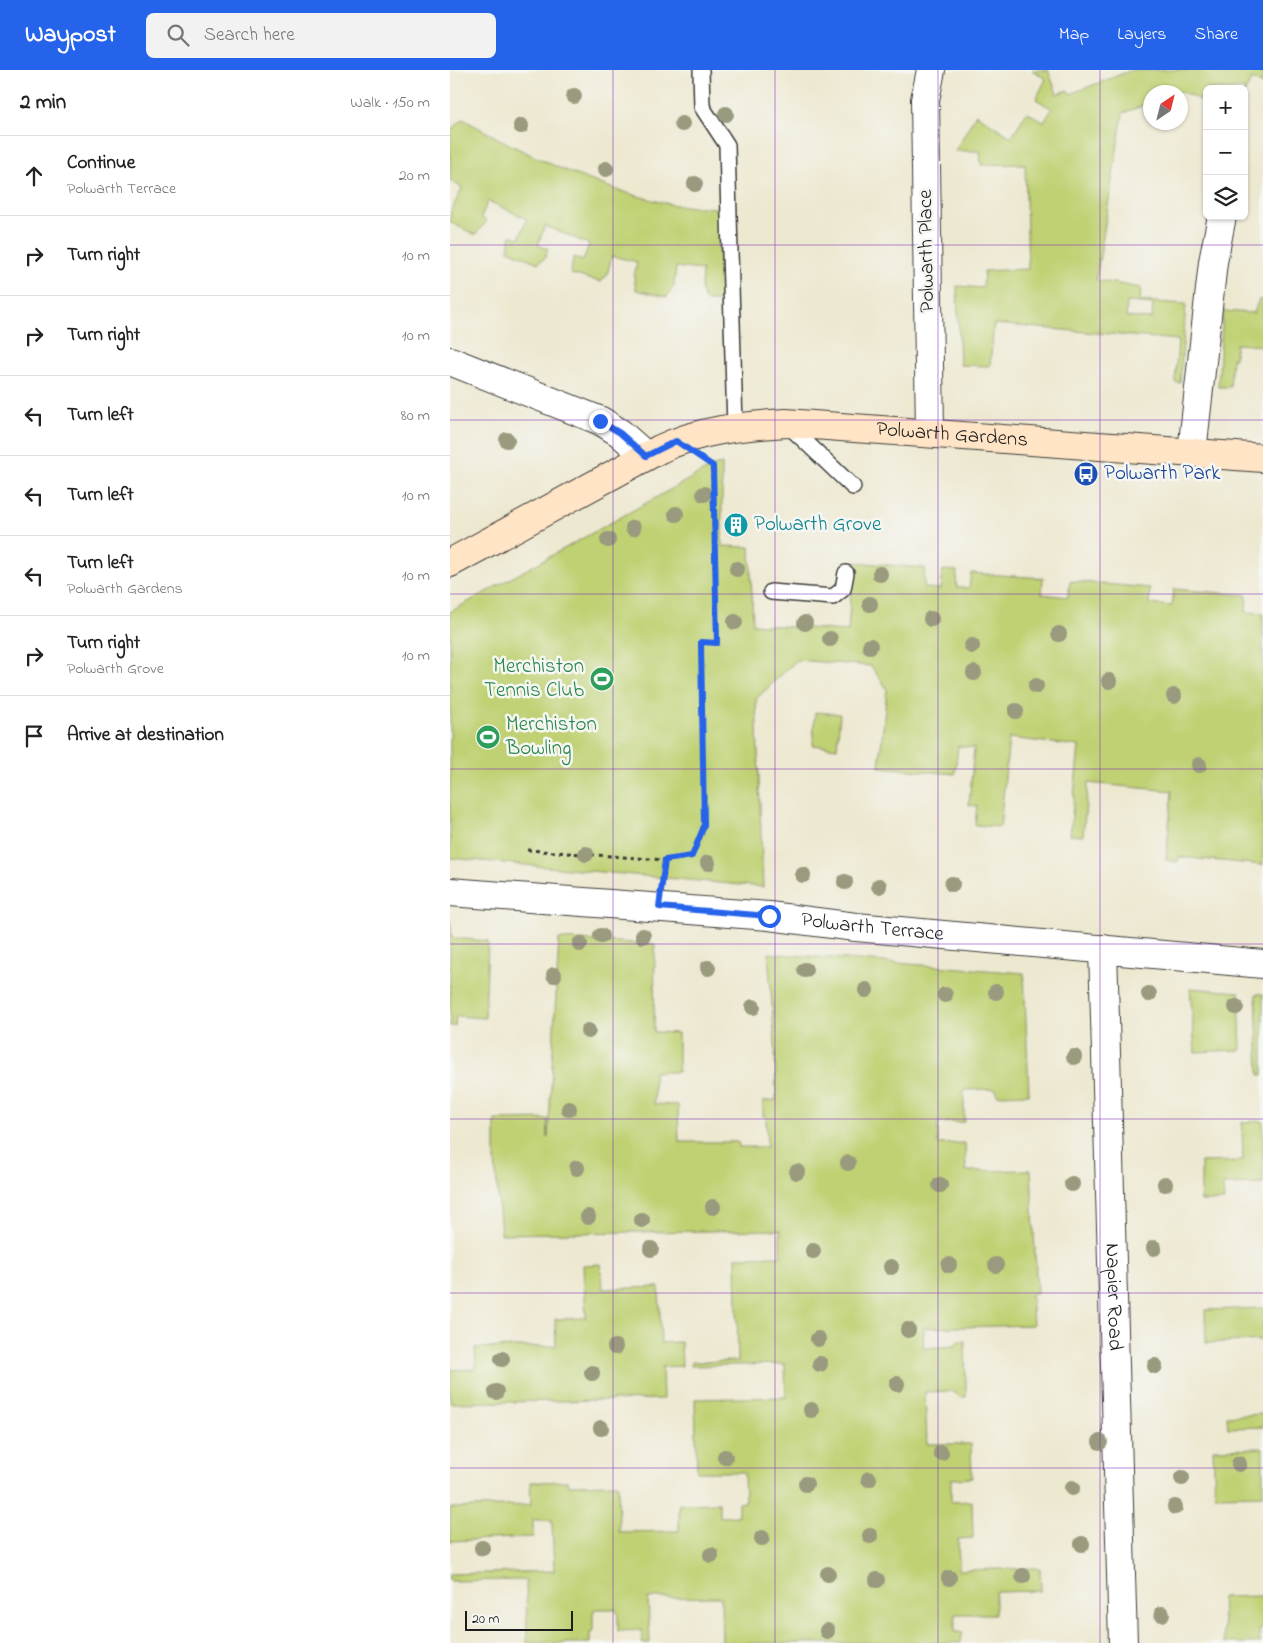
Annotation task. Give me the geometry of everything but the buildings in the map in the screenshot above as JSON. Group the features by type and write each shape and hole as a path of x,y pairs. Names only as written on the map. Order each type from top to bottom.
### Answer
{"street":[{"name":"Polwarth Place","path":"930,432 925,100 931,70"},
{"path":"1192,452 1213,262 1221,220"},
{"path":"450,361 600,421 620,433 646,456 450,563"},
{"name":"Polwarth Gardens","path":"646,456 676,441 735,427 786,423 930,432 1263,458"},
{"name":"Polwarth Terrace","path":"450,892 769,916 856,926 1263,964"},
{"name":"Napier Road","path":"1103,949 1123,1643"}],"lane":[{"path":"701,70 702,107 727,145 735,427"},
{"path":"786,423 853,487"},
{"path":"771,592 833,597 843,589 846,573"}],"path":[{"path":"527,850 665,860 692,856 704,826 701,642 717,643 713,466 676,441"},
{"path":"659,907 665,860"}],"green space":[{"path":"1032,70 1048,70 1057,94 1068,90 1070,94 1132,70 1263,70 1263,85 1252,79 1248,86 1203,85 1203,101 1188,95 1188,85 1143,85 1143,106 1123,113 1096,280 1141,288 1140,301 1186,304 1180,383 1175,382 1178,340 994,324 990,366 960,365 957,286 983,288 984,271 1028,269 1025,164 981,165 980,151 955,151 976,114 1011,137 1027,112 1044,122 1052,109 1036,99 1046,79","holes":["1127,302 1153,304 1152,319 1126,317"]},
{"path":"463,119 511,145 586,179 671,204 718,208 720,301 705,301 701,290 702,270 676,267 674,286 667,297 636,290 634,277 637,262 612,256 607,275 601,282 571,274 573,257 583,261 589,244 545,226 538,245 548,249 545,258 538,263 508,250 511,235 519,238 527,219 488,201 481,217 487,221 475,235 450,222 451,211 462,188 450,180 450,131"},
{"path":"1259,299 1263,301 1263,346 1236,344 1235,358 1232,358 1230,387 1218,387 1223,311 1254,313"},
{"path":"722,464 722,546 750,547 753,624 848,631 853,562 925,568 924,588 941,589 943,570 957,571 956,587 969,588 971,573 1043,578 1042,594 1068,597 1070,581 1150,588 1149,604 1172,606 1174,589 1247,595 1246,612 1263,613 1263,865 1179,857 1178,862 1166,860 1172,791 1088,783 1083,836 1070,835 1079,746 1009,738 1000,827 975,825 977,806 969,805 974,748 958,746 955,774 879,767 887,689 871,666 797,660 756,699 763,887 450,858 450,612 713,466"},
{"path":"815,712 840,714 837,748 813,745"},
{"path":"450,920 452,938 488,941 485,1018 456,1016 455,1026 450,1026"},
{"path":"559,939 655,944 654,1032 678,1033 678,1072 654,1072 654,1104 678,1105 679,1142 738,1142 739,1147 767,1147 766,1116 763,1116 763,1101 776,1100 775,1043 768,953 1024,973 1029,1094 997,1095 996,1089 964,1090 964,1122 938,1123 938,1144 965,1143 966,1171 1031,1170 1037,1294 1031,1294 1033,1325 924,1328 923,1348 955,1346 958,1341 965,1341 966,1397 960,1398 953,1391 925,1392 927,1444 971,1444 972,1478 951,1479 951,1502 972,1501 973,1538 958,1539 959,1570 1040,1568 1041,1591 995,1592 995,1614 955,1614 955,1632 963,1632 960,1643 722,1643 721,1597 648,1598 650,1643 642,1643 642,1630 618,1631 618,1614 615,1609 595,1609 593,1613 593,1631 590,1632 590,1643 527,1643 526,1580 450,1581 450,1574 554,1571 552,1520 533,1520 533,1537 450,1541 450,1508 531,1505 530,1482 568,1481 568,1485 618,1484 619,1532 679,1531 679,1504 719,1503 719,1517 738,1516 738,1503 745,1502 744,1472 697,1472 695,1399 786,1397 785,1364 691,1366 692,1362 738,1361 736,1257 780,1256 780,1230 501,1234 495,1161 495,1120 547,1119 548,1138"},
{"path":"1190,988 1239,992 1241,1050 1195,1052"},
{"path":"1256,994 1263,994 1263,1075 1259,1075"},
{"path":"1263,1121 1263,1184 1223,1185 1224,1201 1201,1201 1201,1162 1243,1161 1242,1122"},
{"path":"601,1264 603,1289 659,1287 661,1343 681,1342 682,1366 662,1367 663,1399 450,1403 450,1370 476,1369 475,1348 556,1346 555,1319 586,1318 583,1265"},
{"path":"1263,1308 1263,1340 1206,1343 1205,1310"},
{"path":"1263,1414 1263,1427 1228,1428 1227,1416"},
{"path":"1263,1448 1263,1495 1215,1496 1213,1449"},
{"path":"1263,1596 1263,1629 1259,1630 1260,1643 1224,1643 1222,1597"}],"place":[{"name":"Polwarth Park","path":"1086,474"},
{"name":"Polwarth Grove","path":"736,525"},
{"name":"Merchiston Tennis Club","path":"602,679"},
{"name":"Merchiston Bowling","path":"488,737"}],"route":[{"path":"600,421 620,433 646,456 676,441 713,466 717,643 701,642 704,826 692,856 665,860 659,907 769,916"}]}
